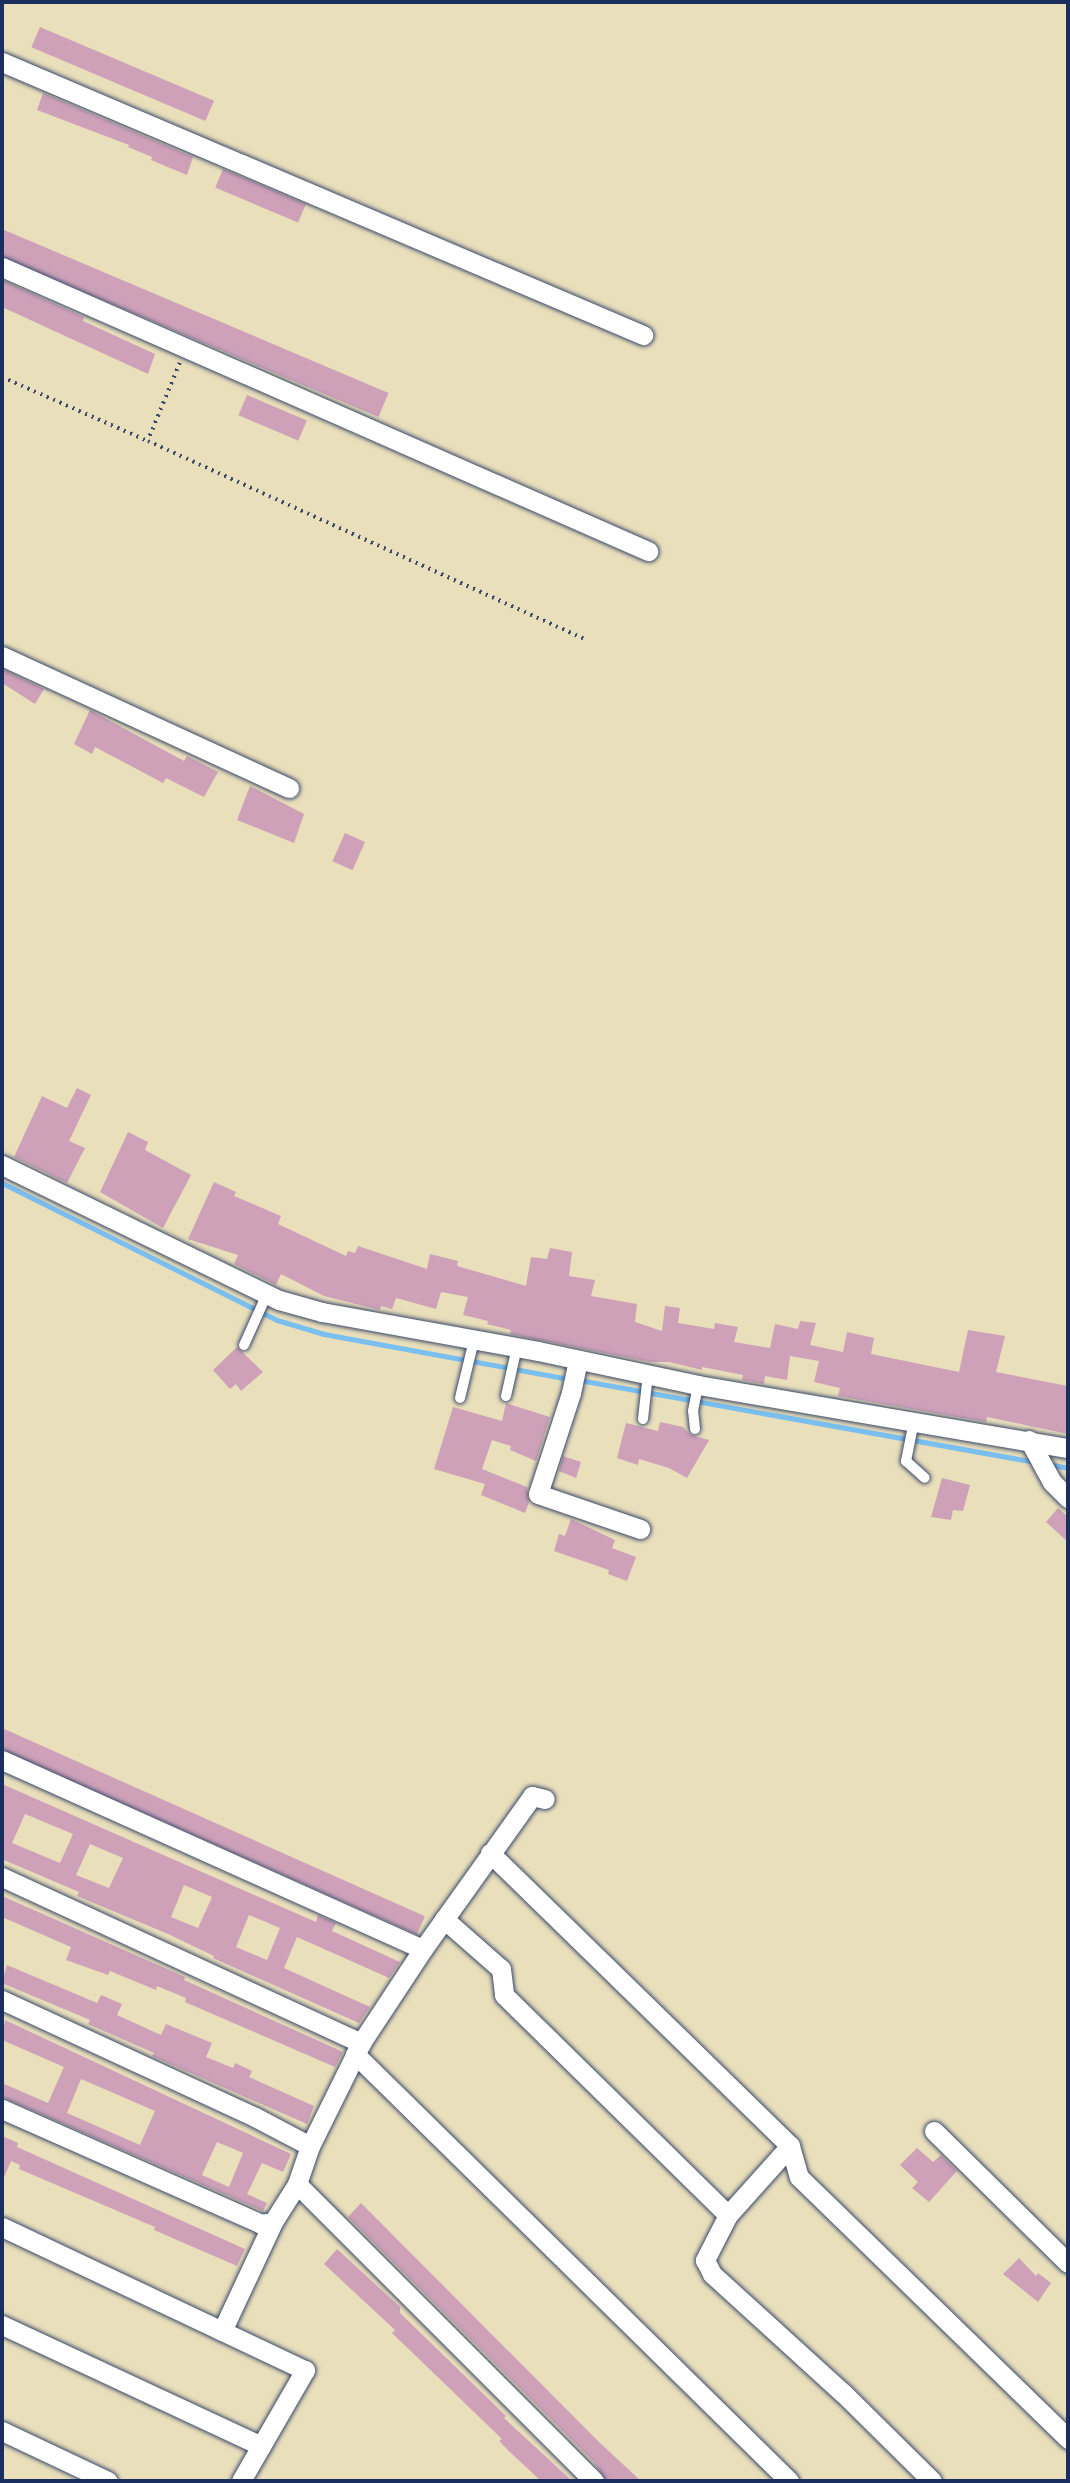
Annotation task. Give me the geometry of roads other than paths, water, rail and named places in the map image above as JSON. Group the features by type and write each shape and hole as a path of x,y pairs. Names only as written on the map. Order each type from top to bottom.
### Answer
{"street":[{"path":"2,62 643,335"},
{"path":"2,267 648,551"},
{"path":"2,656 289,789"},
{"path":"2,1165 265,1298 515,1353 575,1373 647,1378 697,1390 1068,1448"},
{"path":"575,1373 541,1477 539,1497 640,1529"},
{"path":"1030,1442 1052,1482 1068,1497"},
{"path":"2,1760 423,1949"},
{"path":"222,2331 273,2222 297,2184 310,2147 358,2049 423,1949 532,1796 545,1799"},
{"path":"490,1853 790,2146 799,2177 1068,2439"},
{"path":"2,1877 358,2049 789,2481"},
{"path":"444,1919 501,1969 504,1994 728,2215"},
{"path":"2,2000 254,2117 310,2147"},
{"path":"2,2109 234,2214 261,2224 273,2222"},
{"path":"934,2131 1068,2263"},
{"path":"790,2146 728,2215 705,2260 712,2274 842,2393 932,2481"},
{"path":"297,2184 594,2481"},
{"path":"2,2227 305,2370 241,2481"},
{"path":"2,2325 261,2446"},
{"path":"2,2431 108,2481"}],"lane":[{"path":"244,1345 265,1298"},
{"path":"460,1398 472,1345"},
{"path":"506,1396 515,1353"},
{"path":"643,1419 647,1378"},
{"path":"695,1429 693,1411 697,1390"},
{"path":"913,1424 906,1461 926,1478"}],"waterway":[{"path":"2,1183 277,1320 324,1334 569,1379"},
{"path":"579,1380 1035,1462"},
{"path":"1048,1464 1068,1468"}]}
